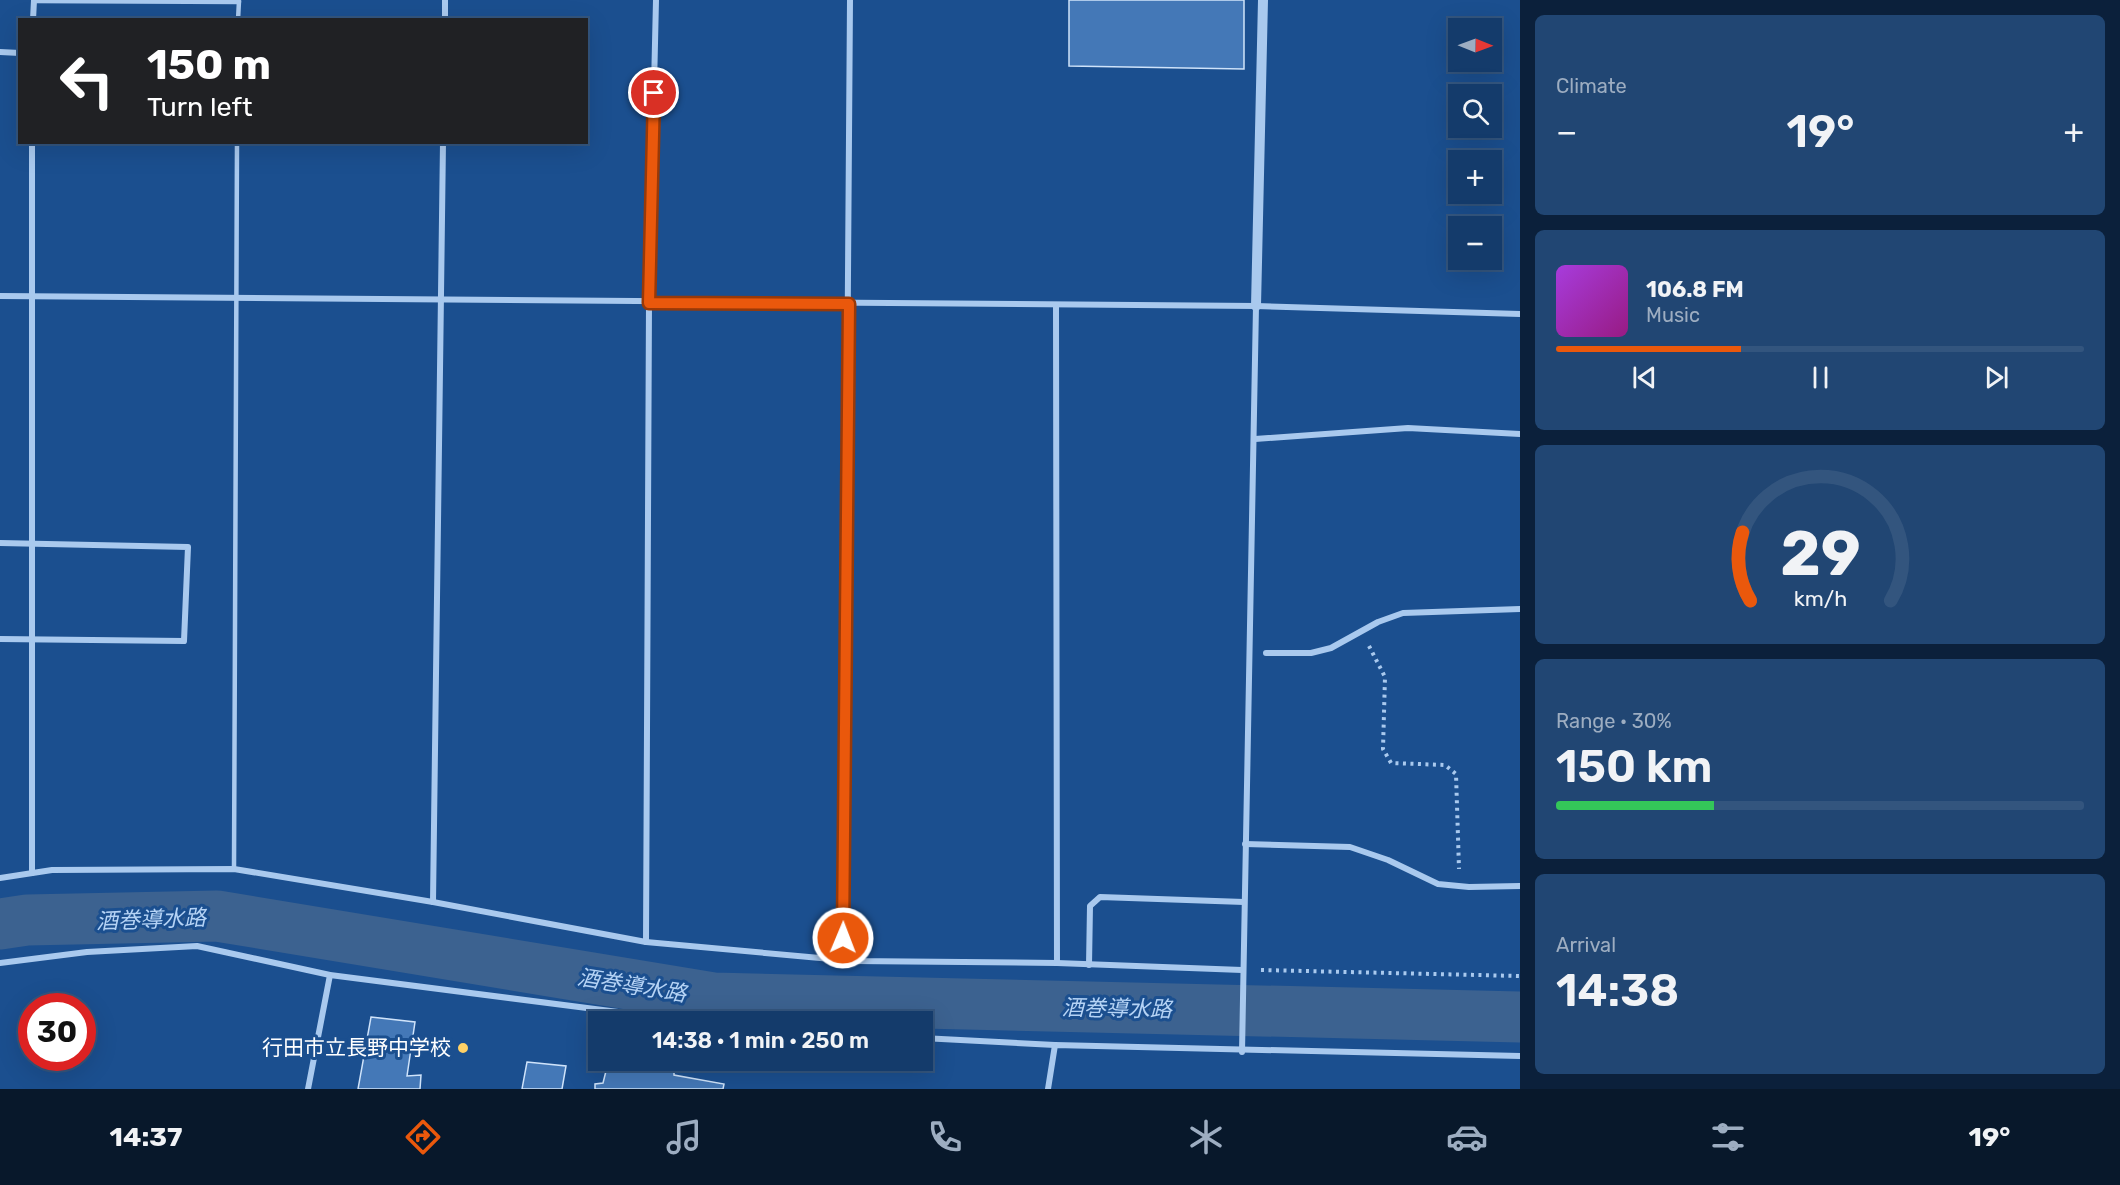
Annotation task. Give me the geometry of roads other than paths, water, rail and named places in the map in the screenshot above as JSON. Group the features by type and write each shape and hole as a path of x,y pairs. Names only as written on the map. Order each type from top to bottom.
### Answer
{"street":[{"path":"33,18 34,0"},
{"path":"445,0 445,18"},
{"path":"646,942 649,303 656,0"},
{"path":"843,960 850,0"},
{"path":"1242,1052 1263,0"},
{"path":"0,52 18,53"},
{"path":"32,144 33,873"},
{"path":"433,902 443,144"},
{"path":"0,296 649,303 1256,306 1520,314"},
{"path":"1056,305 1057,963"},
{"path":"1255,439 1408,428 1520,434"},
{"path":"0,543 188,547 184,641 0,639"},
{"path":"1266,653 1311,653 1331,648 1378,622 1403,613 1520,609"},
{"path":"1245,844 1350,848 1388,860 1438,884 1520,886"},
{"path":"0,878 52,870 234,869 433,902 646,942 843,960 1057,963 1242,970"},
{"path":"1089,965 1090,906 1100,897 1244,902"},
{"path":"0,963 87,952 197,946 330,975 610,1011"},
{"path":"308,1089 330,975"},
{"path":"933,1039 1055,1046 1242,1052 1520,1056"},
{"path":"1047,1089 1055,1046"}],"lane":[{"path":"34,0 239,1 238,18"},
{"path":"234,869 237,144"}],"waterway":[{"name":"酒巻導水路","path":"0,924 27,920 217,916 713,998 1520,1017"}],"place":[{"name":"行田市立長野中学校","path":"463,1048"}]}
